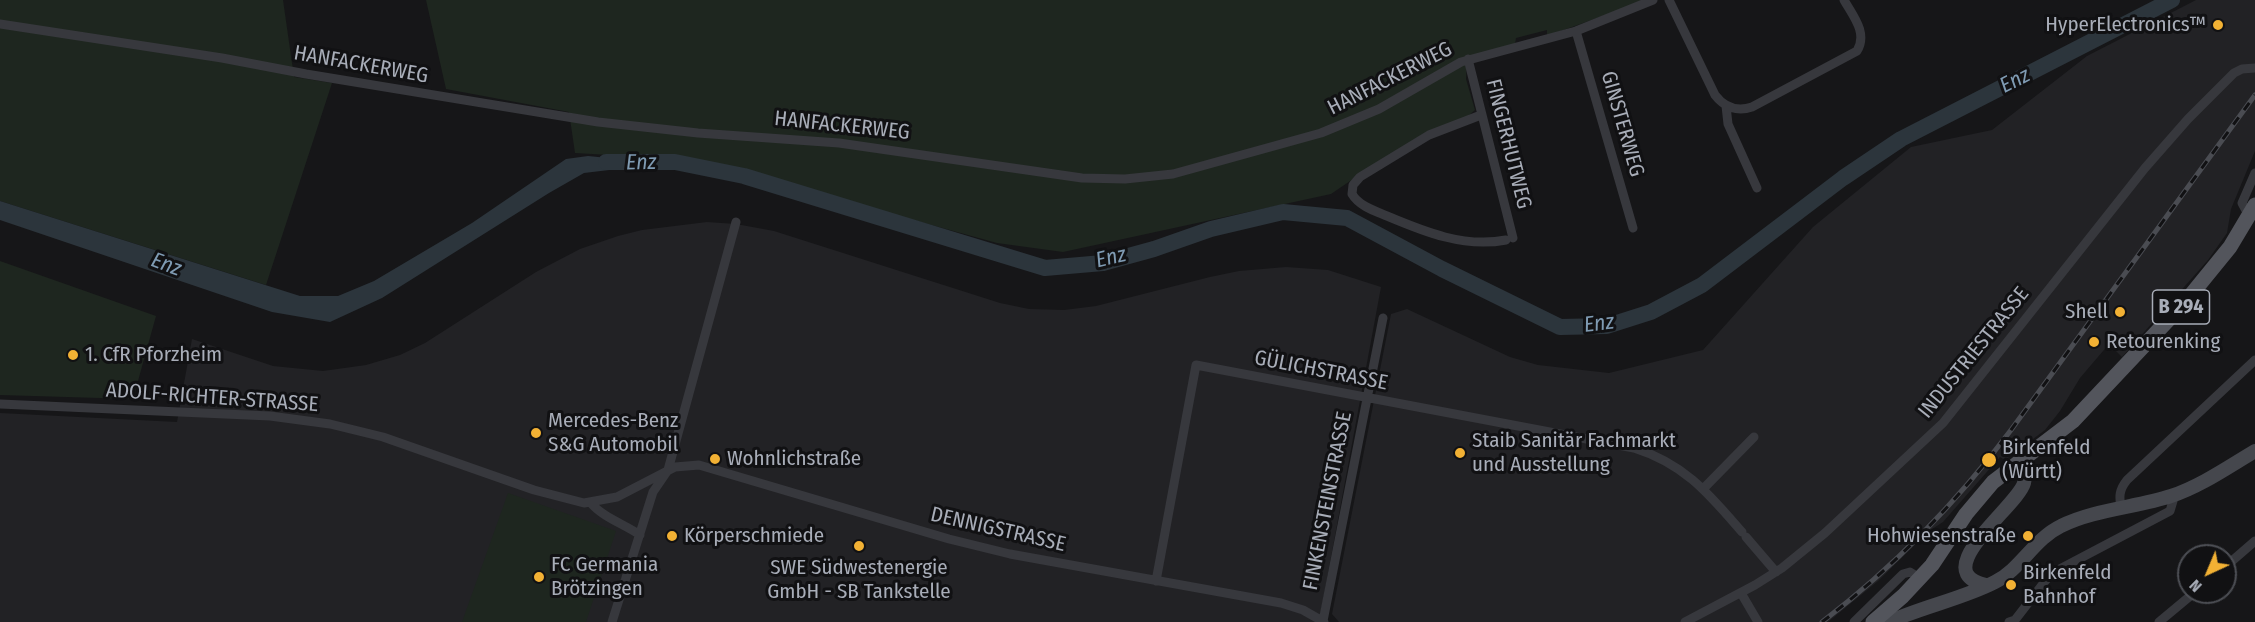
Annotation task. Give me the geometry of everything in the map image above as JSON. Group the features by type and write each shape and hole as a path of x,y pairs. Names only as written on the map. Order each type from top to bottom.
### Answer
{"main road":[{"name":"B 294","path":"1873,622 1920,578 1944,549 1980,496 1993,482 2073,421 2127,366 2213,269 2252,210"},
{"path":"1889,622 1912,612 1974,593 1994,583 2004,576 2038,541 2062,525 2171,496 2205,480 2255,451"},
{"path":"1986,585 1977,583 1967,575 1966,558 1974,544 2024,485 2025,474 2019,461"}],"street":[{"name":"HANFACKERWEG","path":"0,24 222,58 567,118 698,133 758,135 839,143 1061,176 1102,179 1173,174 1321,133 1380,109 1446,69 1468,59 1576,31 1653,0"},
{"path":"1669,0 1715,94 1726,106 1737,109 1752,107 1854,54 1860,45 1862,36 1844,0"},
{"name":"GINSTERWEG","path":"1576,31 1633,228"},
{"name":"FINGERHUTWEG","path":"1468,59 1481,115 1509,239 1478,243 1430,234 1362,205 1352,194 1353,185 1360,177 1429,135 1481,115"},
{"name":"INDUSTRIESTRASSE","path":"1685,622 1776,572 1825,533 1943,423 2167,144 2227,79 2242,69 2254,66"},
{"path":"1726,106 1728,124 1757,188"},
{"path":"2252,210 2242,203 2255,173"},
{"path":"612,622 653,492 668,470 736,222"},
{"name":"FINKENSTEINSTRASSE","path":"1324,621 1383,318"},
{"path":"2121,509 2119,496 2127,480 2255,360"},
{"name":"GÜLICHSTRASSE","path":"1156,581 1196,365 1634,448 1654,454 1681,470 1704,488 1776,572"},
{"name":"ADOLF-RICHTER-STRASSE","path":"0,404 270,416 330,424 383,437 552,495 590,502 617,497 668,470"},
{"path":"1704,488 1754,437"},
{"name":"DENNIGSTRASSE","path":"668,470 683,466 710,467 958,541 1027,557 1281,603 1303,610 1324,621"},
{"path":"2009,622 2015,620 2046,580 2056,571 2170,511 2173,501 2171,496"},
{"name":"ADOLF-RICHTER-STRASSE","path":"590,502 600,513 617,520 640,535"},
{"path":"2237,559 2253,548"},
{"path":"1854,622 1904,574 1915,573 1920,578"},
{"path":"1741,593 1758,622"},
{"path":"2159,622 2181,604"}],"shaded area":[{"path":"0,0 283,0 294,77 332,83 266,285 0,201"},
{"path":"426,0 1647,0 1547,36 1547,30 1516,38 1515,44 1467,58 1466,79 1475,110 1467,117 1353,179 1331,194 1063,252 997,243 739,172 678,159 575,153 569,112 446,89"},
{"path":"2196,0 2255,0 2255,151 2231,209 2227,233 2208,260 2122,357 2109,344 2080,378 2060,411 2045,430 2005,460 2000,457 1943,522 1929,531 1878,581 1828,622 1339,622 1332,614 1391,314 1407,309 1510,357 1538,365 1609,373 1703,350 1813,227 1911,147 1992,130 2087,56"},
{"path":"707,222 736,224 774,231 1000,303 1029,309 1064,310 1096,306 1239,271 1286,267 1328,270 1381,287 1319,622 0,622 0,413 177,422 192,339 273,366 323,371 366,365 400,355 425,343 536,272 580,249 642,230"},
{"name":"1. CfR Pforzheim","path":"0,261 156,316 133,399 0,395"},
{"name":"FC Germania Brötzingen","path":"508,493 616,531 586,622 462,622"}],"water":[{"path":"588,156 628,160 626,168 584,173 382,298 330,322 272,312 0,220 0,201 300,296 338,296 374,281 472,223 566,159"}],"waterway":[{"name":"Enz","path":"606,162 675,162 744,176 1045,268 1103,263 1154,249 1211,229 1283,212 1347,218 1442,269 1560,327 1607,326 1651,312 1702,285 1843,178 1901,139 2172,0"}],"railway":[{"path":"1822,622 1899,556 1969,483 2011,430 2255,95"}],"place":[{"name":"HyperElectronics™","path":"2218,25"},
{"name":"Shell","path":"2120,312"},
{"name":"Retourenking","path":"2094,342"},
{"name":"1. CfR Pforzheim","path":"73,355"},
{"name":"Mercedes-Benz S&G Automobil","path":"536,433"},
{"name":"Staib Sanitär Fachmarkt und Ausstellung","path":"1460,453"},
{"name":"Wohnlichstraße","path":"715,459"},
{"name":"Birkenfeld (Württ)","path":"1989,460"},
{"name":"Körperschmiede","path":"672,536"},
{"name":"Hohwiesenstraße","path":"2028,536"},
{"name":"SWE Südwestenergie GmbH - SB Tankstelle","path":"859,546"},
{"name":"FC Germania Brötzingen","path":"539,577"},
{"name":"Birkenfeld Bahnhof","path":"2011,585"}]}
